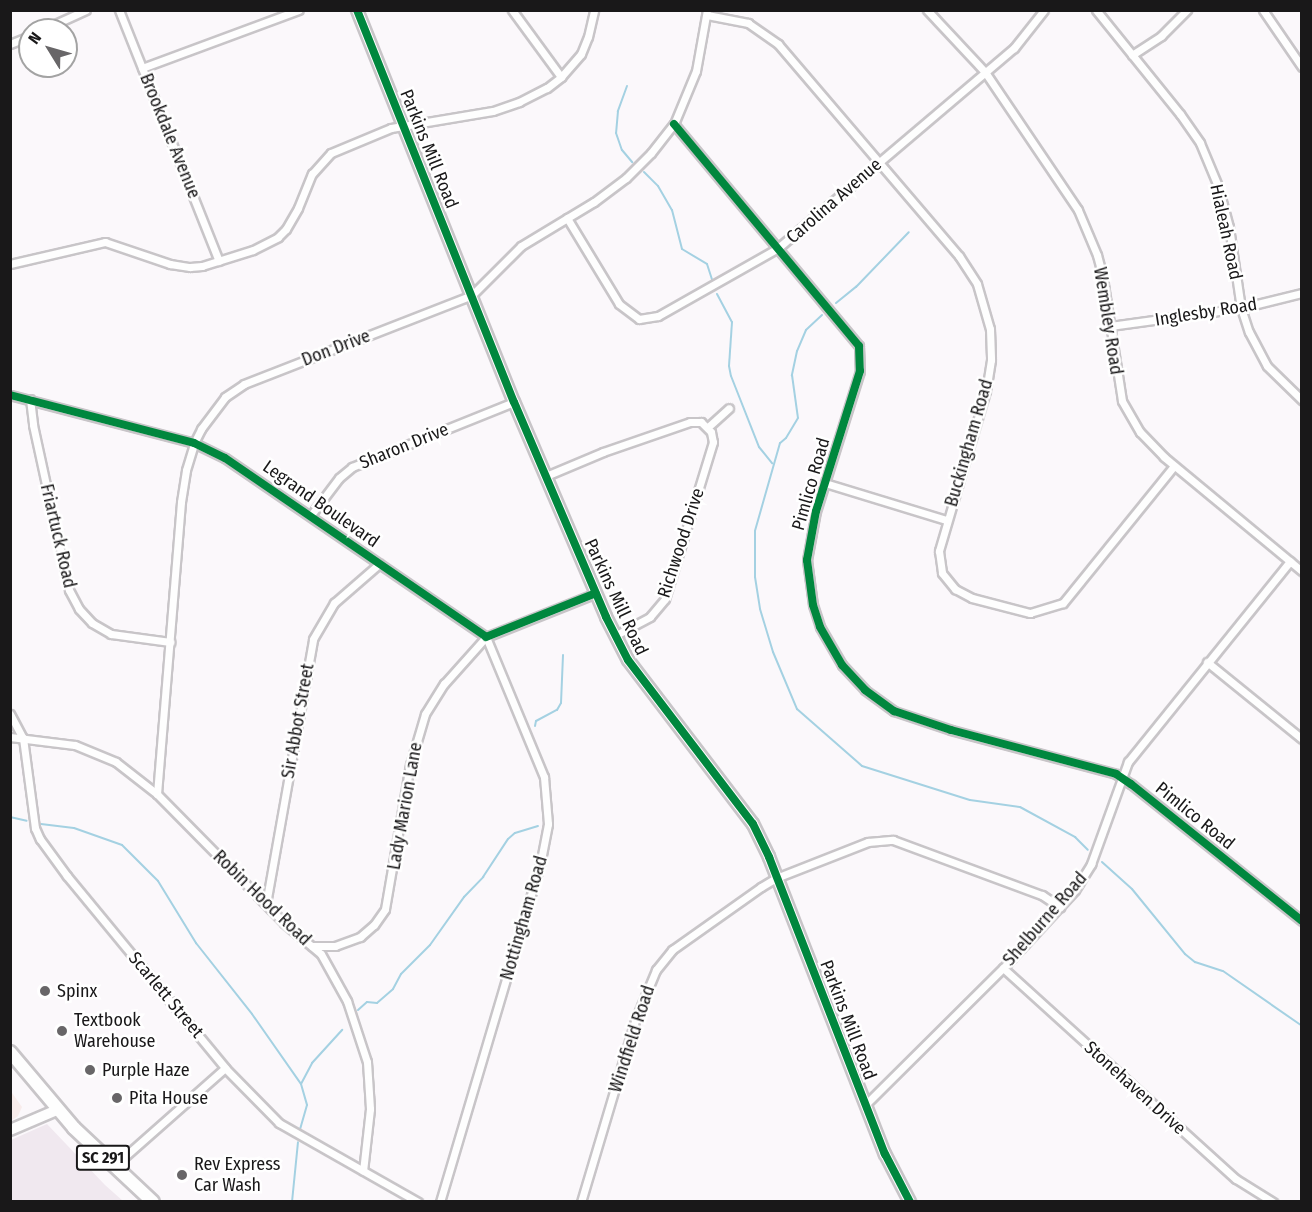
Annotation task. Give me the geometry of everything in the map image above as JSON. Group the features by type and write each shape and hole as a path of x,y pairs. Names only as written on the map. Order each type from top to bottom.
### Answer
{"main road":[{"name":"SC 291","path":"10,1052 57,1110 112,1167 153,1202"}],"street":[{"path":"68,18 86,10"},
{"name":"Brookdale Avenue","path":"119,10 219,261"},
{"path":"142,68 299,10"},
{"name":"Parkins Mill Road","path":"357,10 514,402 615,636 648,687 743,808 769,857 865,1105 892,1170 910,1202"},
{"path":"512,10 561,77"},
{"path":"10,264 105,242 179,266 202,266 253,250 278,237 293,220 312,174 331,153 391,128 493,111 538,94 561,77 586,45 594,10"},
{"name":"Wembley Road","path":"927,10 985,72 1037,146 1085,225 1103,278 1118,380 1128,414 1140,432 1174,466 1302,571"},
{"name":"Carolina Avenue","path":"567,218 619,304 639,319 658,316 778,248 1014,48 1044,10"},
{"name":"Hialeah Road","path":"1096,10 1187,123 1210,164 1229,227 1241,308 1260,356 1278,379 1302,400"},
{"path":"1132,55 1161,36 1187,10"},
{"path":"1263,10 1302,67"},
{"name":"Don Drive","path":"157,794 181,502 194,443 219,404 231,391 244,384 472,295 521,246 626,178 651,153 674,124 696,71 707,13"},
{"name":"Buckingham Road","path":"707,13 748,23 766,33 879,162 971,273 987,311 991,360 986,391 946,520 939,562 942,573 955,589 972,598 1030,613 1040,612 1063,603 1174,466"},
{"name":"Pimlico Road","path":"674,124 853,335 861,354 860,371 810,533 807,560 813,605 831,651 865,690 885,705 906,715 1109,771 1122,778 1302,921"},
{"name":"Inglesby Road","path":"1110,326 1241,308 1302,293"},
{"name":"Legrand Boulevard","path":"10,395 194,443 243,468 486,637"},
{"name":"Friartuck Road","path":"30,399 33,425 69,590 74,601 92,622 111,634 170,642"},
{"name":"Sharon Drive","path":"311,515 339,478 352,467 514,402"},
{"path":"546,476 662,430 690,422 701,422 708,427 729,408"},
{"name":"Richwood Drive","path":"615,636 650,617 665,599 713,442 708,427"},
{"path":"825,483 946,520"},
{"name":"Shelburne Road","path":"865,1105 1003,968 1060,908 1083,879 1091,864 1128,762 1290,561"},
{"name":"Sir Abbot Street","path":"266,904 313,639 334,603 379,564"},
{"path":"486,637 522,625 596,593"},
{"name":"Lady Marion Lane","path":"312,946 335,946 360,937 374,925 385,909 410,765 422,722 444,684 486,637"},
{"name":"Nottingham Road","path":"440,1202 541,861 548,824 544,777 486,637"},
{"path":"1207,662 1302,739"},
{"name":"Scarlett Street","path":"10,714 23,738 34,822 40,839 67,876 225,1068 279,1123 418,1202"},
{"name":"Robin Hood Road","path":"10,737 60,741 100,753 130,771 157,794 266,904 327,961 347,1001 365,1051 370,1109 363,1171"},
{"name":"Windfield Road","path":"581,1202 636,1018 656,970 672,950 777,878 868,842 893,840 1042,895 1060,908"},
{"name":"Stonehaven Drive","path":"1003,968 1236,1179 1273,1202"},
{"path":"112,1167 225,1068"},
{"path":"10,1130 57,1110"}],"shaded area":[{"path":"10,1090 22,1107 18,1116 11,1121"},
{"path":"47,1124 123,1201 11,1201 11,1140"}],"waterway":[{"path":"627,86 618,111 616,133 622,150 632,162"},
{"path":"644,172 658,186 672,210 682,249 707,264 712,279"},
{"path":"836,303 856,287 909,232"},
{"path":"717,294 732,322 729,366 731,376 759,447 772,463"},
{"path":"822,315 806,330 797,351 792,375 798,418 786,438 780,443 755,531 755,577 760,609 773,652 797,709 862,766 970,800 1020,807 1075,837 1088,850"},
{"path":"535,726 536,721 557,710 561,703 563,655"},
{"path":"10,817 27,821"},
{"path":"41,824 74,828 122,845 158,881 196,943 252,1014 301,1084 307,1105 300,1130"},
{"path":"358,1010 367,1002 377,1003 393,989 401,974 430,945 464,897 483,877 508,839 515,833 538,826"},
{"path":"1102,862 1132,889 1185,954 1195,962 1223,971 1302,1026"},
{"path":"301,1084 312,1063 342,1030"},
{"path":"292,1202 298,1142"}],"cycle path":[{"path":"357,10 514,402 606,617 628,660 753,824 769,857 885,1154 910,1202"},
{"path":"674,124 859,346 860,371 816,511 807,560 813,605 820,627 842,665 865,690 894,711 951,730 1116,774 1302,921"},
{"path":"10,395 194,443 225,458 486,637 596,593"}],"place":[{"name":"Spinx","path":"45,991"},
{"name":"Textbook Warehouse","path":"62,1031"},
{"name":"Purple Haze","path":"90,1070"},
{"name":"Pita House","path":"117,1098"},
{"name":"Rev Express Car Wash","path":"182,1175"}]}
